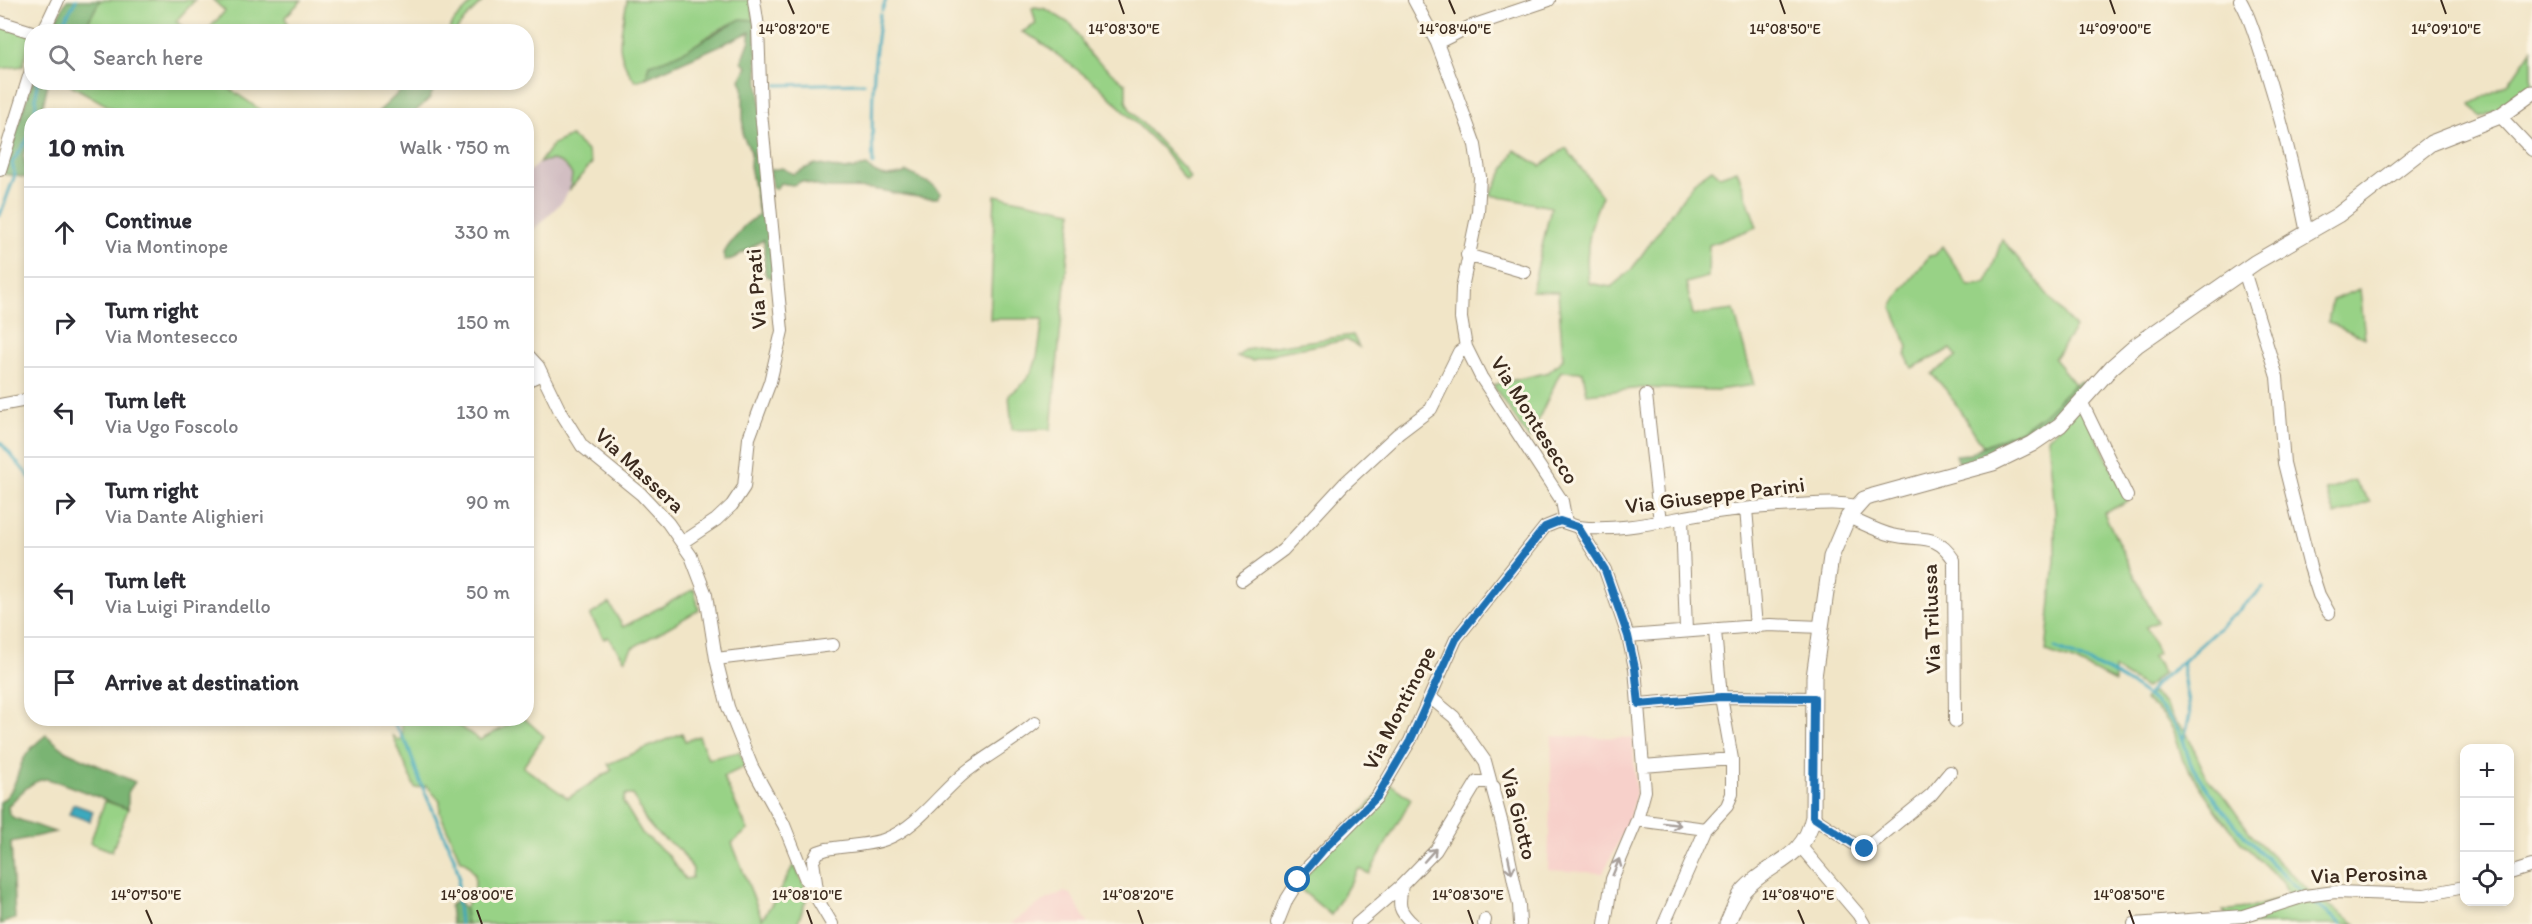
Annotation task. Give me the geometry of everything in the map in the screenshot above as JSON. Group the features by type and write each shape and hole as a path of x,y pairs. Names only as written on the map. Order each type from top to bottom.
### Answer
{"main road":[{"path":"1727,924 1736,903 1750,884 1801,847 1810,827 1813,817 1814,698 1821,627 1832,556 1852,512 1873,495 1993,463 2032,444 2060,425 2112,367 2137,345 2291,240 2338,215 2431,143 2500,116 2532,93"}],"street":[{"path":"47,24 58,0"},
{"name":"Via Prati","path":"683,542 716,520 732,505 744,487 749,438 770,382 782,332 761,112 758,27 754,0"},
{"name":"Via Montesecco","path":"1414,0 1437,43 1475,145 1480,177 1478,212 1467,255 1461,303 1466,347 1481,377 1562,501 1566,522 1578,527"},
{"path":"1437,43 1469,27 1549,0"},
{"path":"2240,0 2250,21 2276,102 2294,167 2307,233"},
{"path":"0,22 24,30"},
{"path":"0,170 25,90"},
{"path":"2500,116 2532,150"},
{"path":"1467,255 1526,272"},
{"path":"2244,271 2277,376 2284,463 2310,567 2319,595 2329,613"},
{"path":"1242,580 1283,550 1344,484 1398,434 1431,409 1458,352 1466,347"},
{"name":"Via Massera","path":"534,364 582,446 641,494 683,542 706,595 716,659 728,707 752,767 783,825 806,880 832,924"},
{"path":"534,378 542,374"},
{"path":"1646,394 1660,522"},
{"path":"0,405 24,400"},
{"path":"2081,401 2127,496"},
{"name":"Via Giuseppe Parini","path":"1578,527 1594,529 1660,522 1746,508 1841,503 1852,512"},
{"path":"1746,508 1756,627"},
{"name":"Via Trilussa","path":"1852,512 1892,535 1934,541 1945,546 1954,560 1955,721"},
{"path":"1682,518 1686,631"},
{"name":"Via Montinope","path":"1277,924 1287,899 1306,869 1377,797 1410,741 1456,639 1545,527 1554,522 1566,522"},
{"path":"1578,527 1605,570 1628,636 1635,668 1639,704 1645,791 1638,820 1611,879 1607,923"},
{"path":"1628,636 1756,627 1821,627"},
{"path":"1664,924 1706,829 1727,807 1732,794 1732,759 1721,697 1715,631"},
{"path":"716,659 833,645"},
{"path":"1639,704 1721,697 1814,698"},
{"name":"Via Giotto","path":"1431,698 1454,717 1487,766 1494,787 1519,905 1520,924"},
{"path":"819,902 813,861 818,852 884,840 893,836 922,815 967,771 1035,723"},
{"path":"1643,766 1732,759"},
{"path":"1357,924 1402,885 1436,850 1487,766"},
{"path":"1813,817 1865,849 1932,795 1950,772"},
{"path":"1476,782 1488,782 1494,787"},
{"path":"1638,820 1706,829"},
{"path":"1801,847 1864,924"},
{"path":"2514,872 2532,866"},
{"path":"1402,885 1399,905 1401,913 1413,924"},
{"name":"Via Perosina","path":"2134,924 2243,916 2305,896 2335,892 2425,895 2460,888"}],"shaded area":[{"path":"553,159 569,169 572,175 571,186 563,201 534,229 534,167 539,163"},
{"path":"1552,736 1633,738 1636,794 1627,825 1603,873 1548,870"},
{"path":"1063,892 1071,894 1088,924 1010,924 1043,901"}],"green space":[{"path":"67,0 100,0 87,24 54,24"},
{"path":"100,0 195,0 176,21 179,24 87,24"},
{"path":"213,0 302,0 285,17 288,24 213,24 225,11"},
{"path":"475,0 484,0 461,24 452,24"},
{"path":"627,0 751,0 754,20 744,20 725,26 681,54 649,64 646,78 635,81 623,60 620,42"},
{"path":"1032,8 1046,9 1072,25 1090,55 1126,84 1126,101 1131,111 1184,168 1190,178 1186,181 1164,151 1099,86 1036,39 1022,32 1036,24"},
{"path":"741,19 754,20 774,279 766,276 763,240 725,261 723,253 744,226 759,214 750,166 751,152 743,136 743,87 740,80 747,67 742,61 750,40 750,32 646,78 649,64 685,51"},
{"path":"0,25 24,32 23,66 0,69"},
{"path":"2532,49 2532,98 2480,117 2471,104 2508,84"},
{"path":"29,90 46,90 43,108 24,108 24,177 3,174"},
{"path":"79,90 231,90 258,108 112,108"},
{"path":"402,90 434,90 429,99 419,108 382,108"},
{"path":"571,136 587,151 592,163 570,189 572,175 566,166 554,160 539,163 553,144"},
{"path":"1566,148 1602,196 1589,239 1587,261 1589,283 1611,287 1631,270 1694,182 1712,169 1720,176 1737,170 1757,227 1709,245 1708,277 1686,283 1693,315 1734,310 1754,385 1717,390 1642,388 1587,394 1583,372 1561,371 1529,439 1493,385 1549,372 1563,359 1558,292 1532,291 1551,207 1490,195 1515,150 1540,166"},
{"path":"815,164 845,170 867,166 876,173 886,176 907,172 933,185 941,193 937,198 920,197 872,189 821,187 802,181 793,185 780,183 776,189 772,188 770,170 782,168 793,174"},
{"path":"995,195 1072,211 1051,429 1012,430 1009,395 1027,379 1032,371 1038,353 1043,319 990,319"},
{"path":"2002,239 2075,328 2054,359 2075,384 2044,414 2022,430 1983,446 1948,392 1932,374 1957,356 1951,349 1912,368 1906,356 1908,347 1892,308 1929,256 1935,255 1942,246 1969,286 1987,283"},
{"path":"2360,289 2365,338 2328,322 2332,300"},
{"path":"1353,335 1359,347 1347,340 1279,352 1253,361 1237,357 1245,350"},
{"path":"2081,381 2084,385 2079,392 2056,418 2038,433 1985,460 1959,465 1956,455 1970,454 1983,446 2022,430"},
{"path":"2081,405 2128,501 2104,513 2157,622 2146,627 2158,653 2152,657 2159,663 2163,673 2146,688 2114,669 2115,682 2076,662 2046,652 2055,560 2055,512 2048,438"},
{"path":"2354,480 2370,502 2335,515 2326,490"},
{"path":"694,589 699,610 632,648 625,660 608,637 604,639 590,615 609,603 623,627"},
{"path":"2152,693 2165,704 2176,722 2185,730 2207,778 2223,795 2254,838 2309,891 2356,924 2232,924 2223,911 2253,907 2289,897 2283,883 2242,843 2218,813 2183,761 2174,731 2164,716 2145,700"},
{"path":"402,726 460,726 480,740 507,726 533,726 544,736 523,767 568,798 612,770 608,764 682,733 685,741 699,736 708,759 739,752 746,766 723,777 748,830 732,843 762,919 794,864 808,895 797,924 467,924 465,908 475,889 475,875 468,864 460,859 440,813 440,801 427,786 415,788 393,736 400,741 403,736","holes":["625,795 633,795 646,821 657,834 680,850 693,869 692,878 685,879 668,855 642,833 623,802"]},
{"path":"46,735 66,751 135,782 128,792 128,809 45,779 29,786 8,806 9,814 14,818 55,832 11,842 15,919 0,924 0,802 12,789 25,756"},
{"path":"1389,783 1411,799 1369,874 1359,868 1331,915 1298,887 1309,870"},
{"path":"105,801 128,809 112,851 90,843"},
{"path":"458,901 465,908 467,924 452,924 450,905"}],"water":[{"path":"73,804 93,811 90,821 69,814"}],"waterway":[{"path":"62,24 76,0"},
{"path":"882,10 886,0"},
{"path":"873,164 873,89 880,14"},
{"path":"777,85 864,83"},
{"path":"35,108 37,90"},
{"path":"0,215 15,175 12,163 24,144"},
{"path":"0,442 24,470"},
{"path":"2184,738 2190,715 2183,661 2263,588"},
{"path":"2055,648 2121,679 2152,700 2165,712 2179,730 2187,755 2198,776 2225,813 2301,892"},
{"path":"2147,697 2153,686 2183,661"},
{"path":"396,726 408,746 419,779 454,858 459,876 457,895 460,924"},
{"path":"2309,899 2342,924"}],"route":[{"path":"1298,880 1324,849 1377,797 1410,741 1456,639 1545,527 1560,521 1578,527 1605,570 1628,636 1635,668 1639,704 1721,697 1814,698 1813,817 1865,849"}]}
